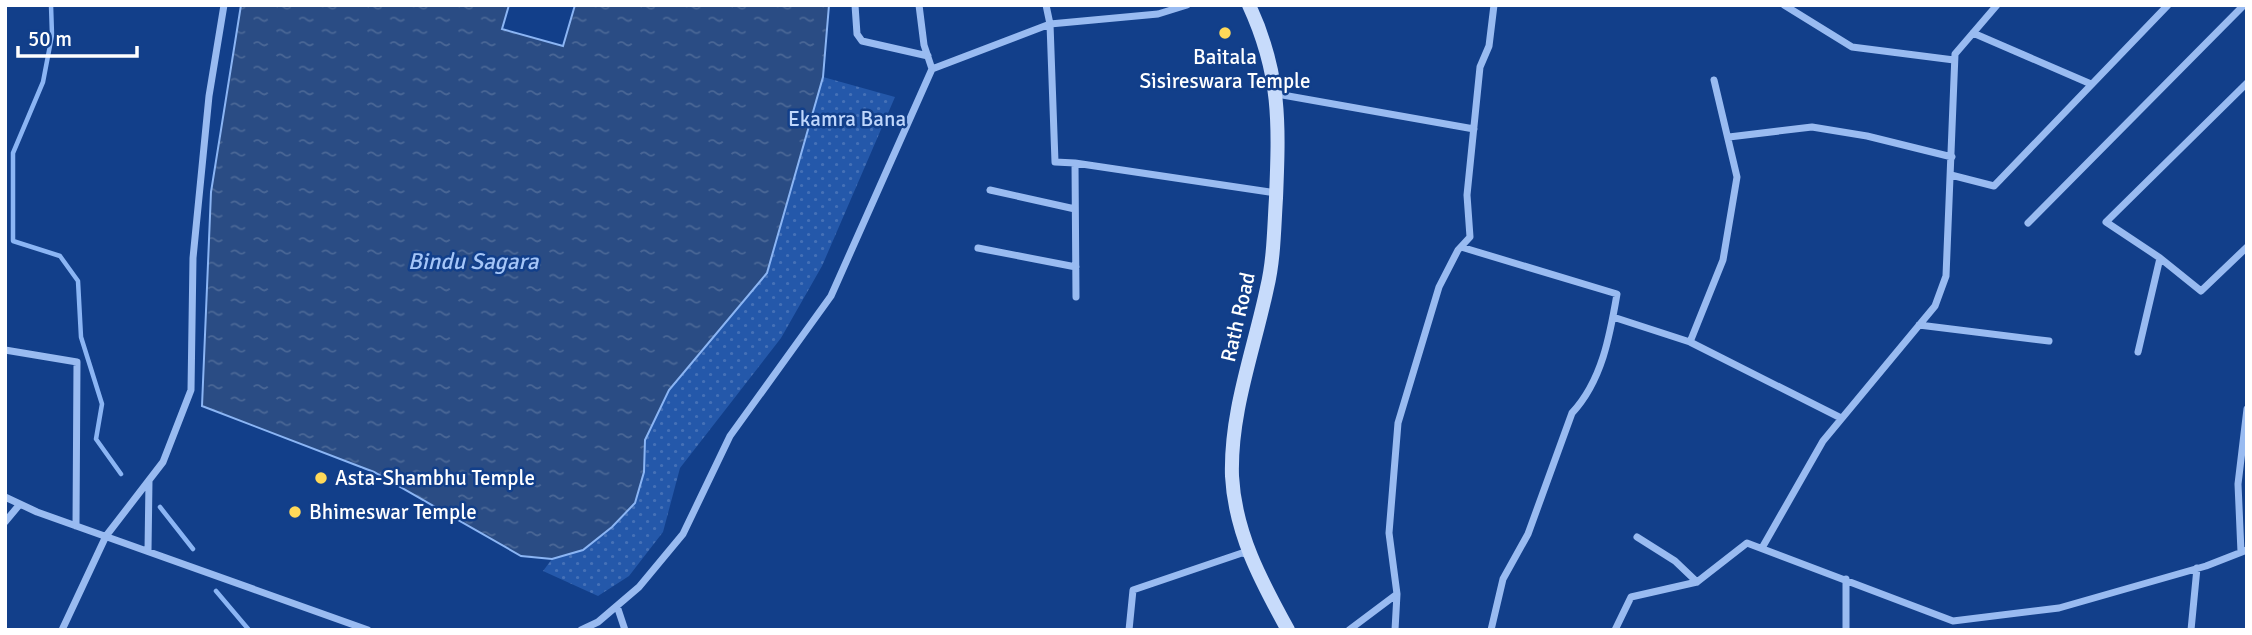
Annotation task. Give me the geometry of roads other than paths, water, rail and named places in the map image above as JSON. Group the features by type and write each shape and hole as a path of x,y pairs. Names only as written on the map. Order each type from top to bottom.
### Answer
{"street":[{"path":"62,630 106,536 163,462 191,390 192,258 209,96 224,5"},
{"path":"855,5 857,34 862,41 928,56"},
{"path":"581,630 598,622 639,587 683,534 730,436 831,296 932,69 919,5"},
{"path":"1046,5 1050,24 1055,162 1276,193"},
{"path":"932,69 1050,24 1158,14 1188,5"},
{"name":"Rath Road","path":"1250,5 1265,38 1277,94 1276,193 1268,285 1232,433 1232,478 1239,526 1250,555 1288,630"},
{"path":"1395,630 1397,594 1389,533 1398,423 1439,287 1461,247 1470,237 1467,195 1480,67 1489,46 1494,5"},
{"path":"1784,5 1853,47 1954,60"},
{"path":"1762,548 1822,441 1935,306 1946,276 1955,54 1997,5"},
{"path":"1951,175 1994,186 2168,5"},
{"path":"2028,223 2244,5"},
{"path":"1973,33 2091,84"},
{"path":"1690,342 1723,260 1737,177 1714,80"},
{"path":"2247,83 2106,222 2160,258 2201,291 2247,247"},
{"path":"1277,94 1474,129"},
{"path":"1729,136 1812,127 1867,136 1952,158"},
{"path":"1075,163 1076,297"},
{"path":"990,190 1075,209"},
{"path":"1461,247 1617,294 1608,348 1582,403 1572,413 1528,534 1503,579 1491,630"},
{"path":"978,248 1076,267"},
{"path":"2138,352 2160,258"},
{"path":"1613,317 1690,342 1841,418"},
{"path":"1919,325 2049,341"},
{"path":"5,350 77,362 76,526"},
{"path":"1615,630 1631,597 1697,582 1747,543 1954,621 2059,608 2197,568 2244,551 2238,485 2247,409"},
{"path":"148,551 149,481"},
{"path":"5,497 76,526 368,630"},
{"path":"5,522 20,504"},
{"path":"1637,537 1675,561 1697,582"},
{"path":"1129,630 1133,590 1242,553 1250,555"},
{"path":"2191,630 2197,568"},
{"path":"1846,579 1846,630"},
{"path":"1349,630 1397,594"},
{"path":"617,606 625,630"}],"water":[{"name":"Bindu Sagara","path":"241,5 509,5 502,29 563,46 575,5 829,5 823,77 767,273 669,390 645,440 644,472 635,503 612,527 583,550 552,559 521,556 374,472 202,406 211,192"}],"waterway":[{"path":"51,5 52,35 43,82 13,153 13,241 60,256 78,281 81,337 102,404 96,439 121,474"},
{"path":"160,507 193,549"},
{"path":"216,591 249,630"}],"place":[{"name":"Baitala Sisireswara Temple","path":"1225,33"},
{"name":"Asta-Shambhu Temple","path":"321,478"},
{"name":"Bhimeswar Temple","path":"295,512"}],"park label":[{"name":"Ekamra Bana","path":"847,119"}]}
